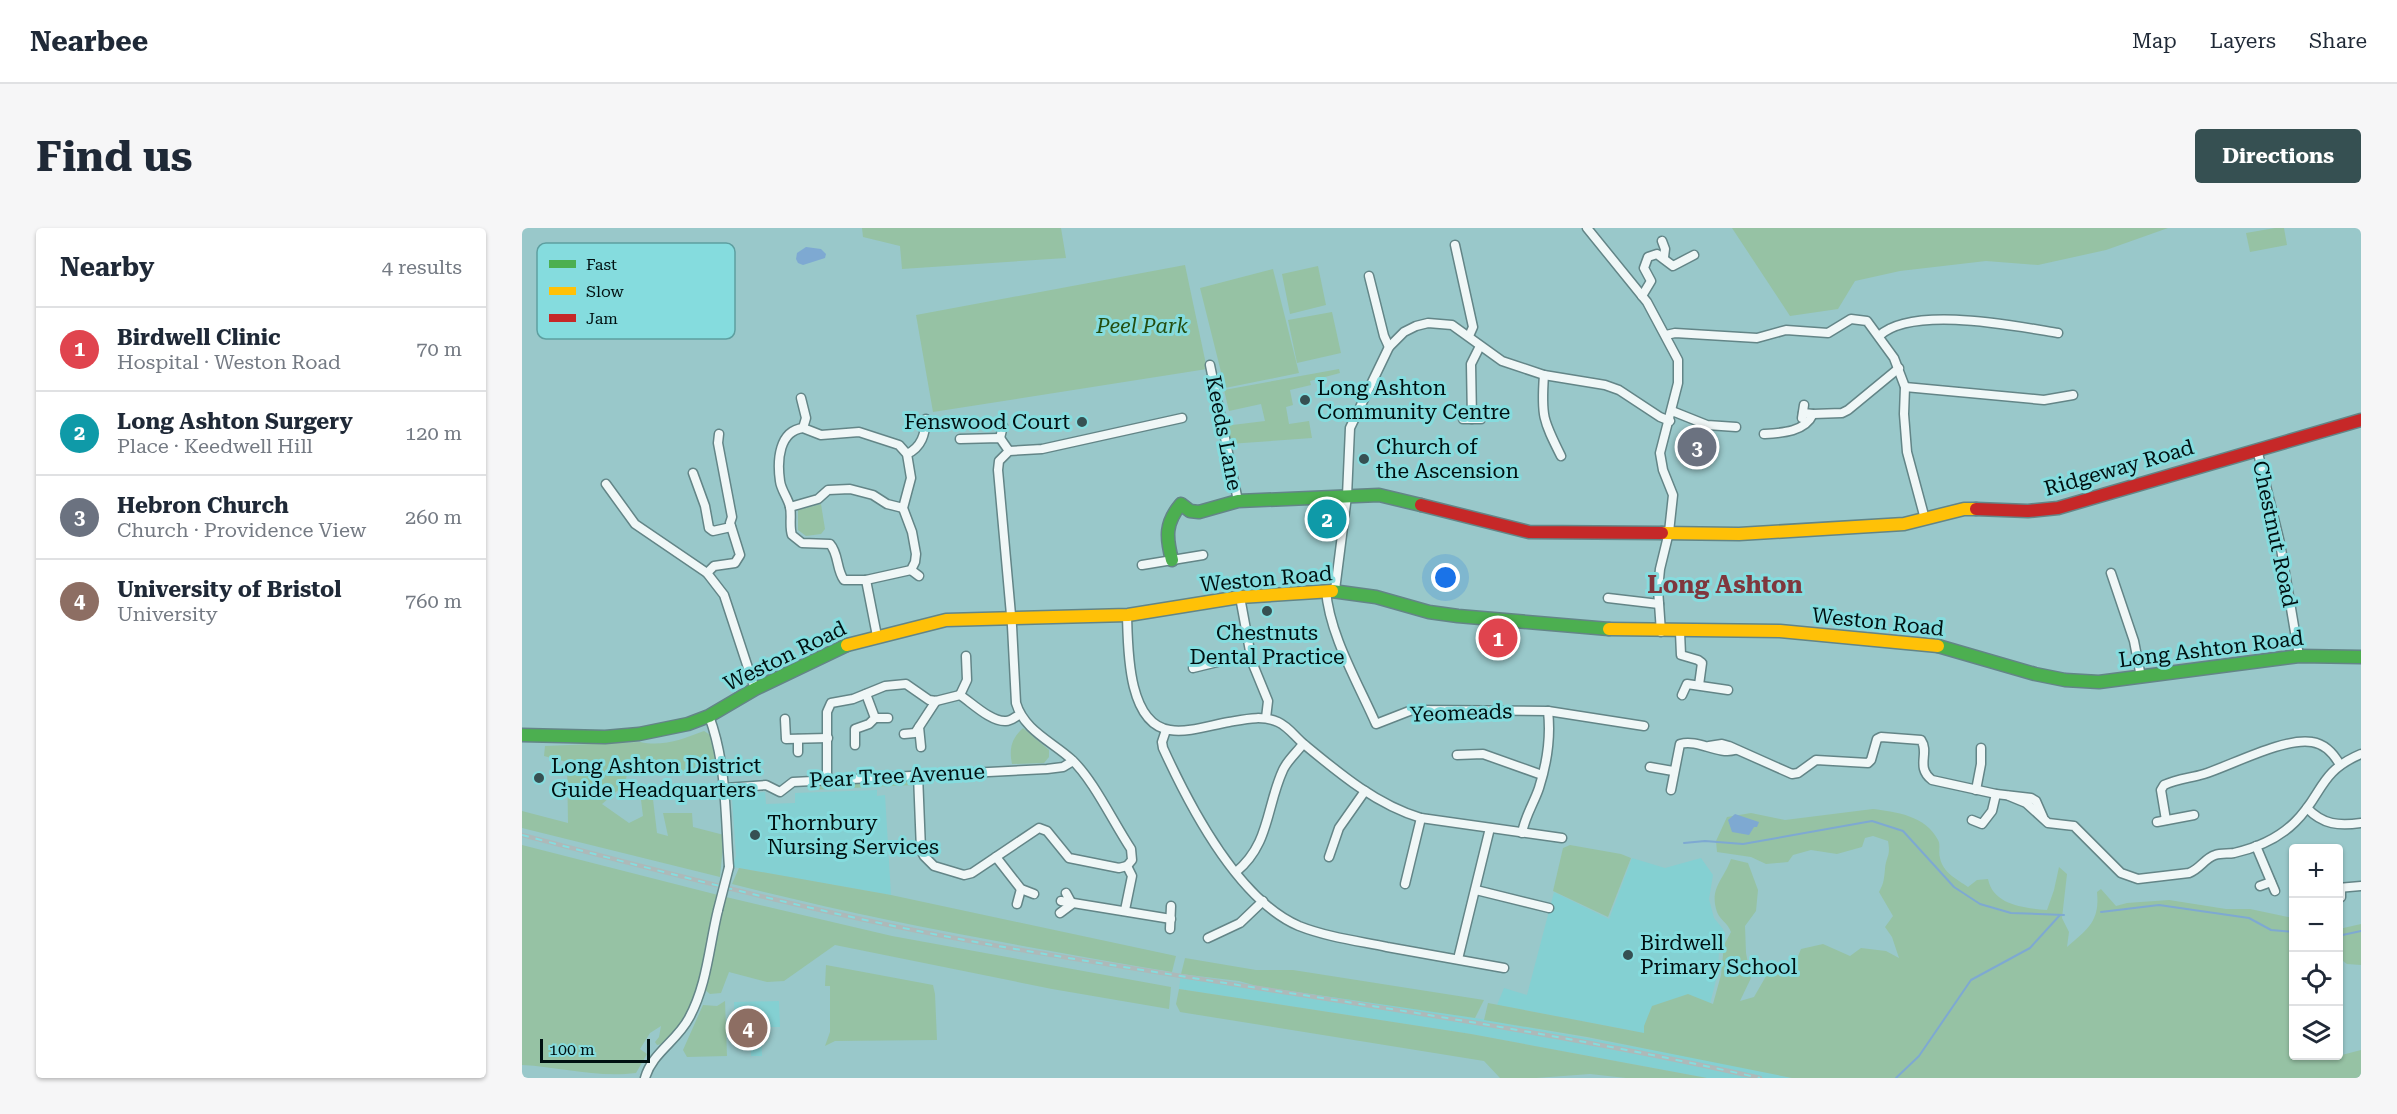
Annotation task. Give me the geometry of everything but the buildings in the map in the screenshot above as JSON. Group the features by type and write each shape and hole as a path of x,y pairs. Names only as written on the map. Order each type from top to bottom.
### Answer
{"street":[{"path":"1587,228 1642,296 1675,351 1679,371 1670,421 1660,453 1663,470 1673,495 1669,532 1660,570 1661,632"},
{"path":"1662,241 1665,249 1664,257"},
{"path":"1455,245 1462,255 1473,327 1469,336"},
{"path":"1642,296 1651,281 1644,268 1645,260 1657,254 1674,266 1681,257 1694,255"},
{"path":"1369,276 1384,336 1389,347"},
{"path":"1666,335 1675,333 1757,338 1780,330 1828,333 1851,319 1867,321 1899,368 1905,387 1904,414 1907,452 1925,519"},
{"path":"1879,336 1894,326 1910,321 1980,320 2058,333"},
{"path":"1330,590 1347,496 1350,428 1389,347 1404,332 1428,323 1452,325 1502,361 1544,375 1605,385 1619,390 1670,421"},
{"path":"1472,419 1471,364 1480,346"},
{"name":"Keeds Lane","path":"1210,365 1238,501"},
{"path":"1803,412 1842,413 1899,368"},
{"path":"1544,375 1542,411 1547,428 1560,446 1561,456"},
{"path":"1905,387 2044,400 2073,395"},
{"path":"801,398 806,418 803,428"},
{"path":"1672,411 1707,425 1736,427"},
{"path":"1764,434 1776,437 1805,425 1814,414"},
{"path":"918,775 921,850 928,862 964,874 972,873 1039,828 1047,831 1069,858 1119,868 1127,866 1132,860 1131,849 1086,776 1073,761 1031,728 1019,715 1016,703 999,461 1009,451 1042,449 1182,418"},
{"path":"907,454 915,450 922,440 926,419"},
{"name":"Ridgeway Road","path":"1172,560 1166,535 1167,525 1184,502 1190,511 1199,512 1238,501 1379,495 1529,532 1739,534 1904,524 1964,509 1993,508 2028,511 2058,508 2257,448 2361,420"},
{"path":"1003,426 1000,438 1009,451"},
{"path":"911,570 916,554 912,532 903,508 911,478 907,454 899,446 860,432 821,435 803,428 790,432 782,442 780,481 789,507 790,529 796,540 802,543 830,544 834,549 840,575 844,580 866,580 911,570 919,576"},
{"path":"968,429 964,439 1000,438"},
{"path":"707,573 714,566 735,562 740,557 731,527 732,517 718,442 719,434"},
{"name":"Chestnut Road","path":"2257,448 2280,543 2299,656"},
{"path":"693,473 705,506 709,528 713,531 731,527"},
{"path":"606,484 635,524 707,573 724,595 755,689"},
{"path":"789,507 818,499 828,490 850,489 873,495 887,504 903,508"},
{"path":"1142,566 1203,555"},
{"path":"2111,573 2134,641 2141,677"},
{"path":"866,580 877,636"},
{"name":"Weston Road","path":"522,735 604,737 678,727 709,716 755,689 841,647 946,620 1126,615 1240,597 1330,590 1458,616 1661,632 1780,631 1929,644 2035,674 2065,680"},
{"name":"Yeomeads","path":"1330,590 1332,622 1376,724 1412,710 1548,711 1644,726"},
{"path":"1240,597 1250,654 1257,678 1268,701 1266,718"},
{"path":"1608,598 1659,604"},
{"path":"1126,615 1131,674 1136,693 1148,718 1166,730 1177,731 1253,717 1266,718 1280,723 1303,744 1365,791 1400,812 1420,818 1562,838"},
{"path":"1680,632 1681,655 1702,663 1699,685"},
{"path":"1193,668 1250,654"},
{"path":"960,695 967,680 966,656"},
{"name":"Long Ashton Road","path":"2065,680 2099,682 2299,656 2361,657"},
{"path":"827,779 827,711 831,703 854,699 885,686 906,684 929,700 936,701 960,695 990,716 1003,721 1010,721 1019,715"},
{"path":"1682,694 1687,684 1728,690"},
{"path":"866,694 875,718"},
{"path":"904,734 915,733 936,701"},
{"path":"1522,833 1524,820 1542,775 1549,738 1548,711"},
{"path":"645,1078 647,1070 658,1053 673,1040 687,1021 699,997 729,867 725,788 715,733 709,716"},
{"path":"855,746 855,729 869,724 875,718 888,718"},
{"path":"786,719 786,739 828,738"},
{"path":"919,727 921,747"},
{"path":"1166,730 1162,742 1170,762 1218,851 1263,901 1297,925 1318,932 1504,968"},
{"path":"1671,790 1680,744 1709,746 1722,744 1792,774 1798,773 1816,760 1868,763 1877,739 1881,737 1921,740 1924,743 1923,768 1926,776 1932,780 1996,794 2025,796 2036,801 2044,820 2048,823 2074,826 2117,871 2138,879 2189,873 2197,870 2208,858 2256,846 2283,833 2297,821 2322,783 2340,765 2361,754"},
{"path":"798,739 798,752"},
{"path":"2194,815 2162,821 2161,790 2164,785 2206,773 2252,750 2303,741 2313,742 2326,748 2340,765"},
{"path":"1236,872 1248,862 1257,848 1283,768 1303,744"},
{"path":"1976,790 1981,764 1981,748"},
{"path":"1457,755 1483,754 1542,775"},
{"name":"Pear Tree Avenue","path":"725,788 766,785 780,792 793,782 1047,769 1063,767 1073,761"},
{"path":"1650,767 1673,771"},
{"path":"1329,857 1339,828 1365,791"},
{"path":"1982,824 1992,811 1996,794"},
{"path":"2307,808 2315,817 2326,823 2340,826 2361,823"},
{"path":"1405,884 1420,818"},
{"path":"1972,820 1982,824"},
{"path":"1982,824 1985,836"},
{"path":"1458,959 1490,828"},
{"path":"2256,846 2273,887 2260,886"},
{"path":"996,857 1021,889 1034,894"},
{"path":"1125,910 1132,876 1127,866"},
{"path":"2343,888 2361,886"},
{"path":"1017,904 1021,889"},
{"path":"1476,890 1549,908"},
{"path":"1063,897 1072,903 1171,919"},
{"path":"1208,938 1240,923 1263,901"},
{"path":"1060,913 1072,903"},
{"path":"1170,929 1171,906"}],"shaded area":[{"path":"806,247 821,249 826,254 825,258 803,265 798,263 797,253"},
{"path":"877,790 877,796 885,795 891,895 733,867 736,855 732,799 745,798 745,794 765,792 766,804 795,803 795,793"},
{"path":"1735,814 1759,822 1757,827 1754,827 1749,835 1732,832 1728,820"},
{"name":"Birdwell Primary School","path":"1632,858 1665,868 1701,858 1713,875 1709,899 1714,918 1725,934 1719,950 1718,972 1709,1008 1704,1049 1629,1030 1497,1005 1504,988 1527,995 1554,892 1609,919"},
{"path":"1181,974 1475,1018 1729,1064 1792,1078 1707,1078 1471,1034 1179,989"},
{"path":"779,1001 780,1027 761,1027 762,1056 751,1056 750,1029 735,1029 734,1002"}],"green space":[{"path":"862,228 1061,228 1066,258 902,269 900,246 863,237"},
{"path":"1732,228 2168,228 2106,250 2038,265 1986,261 1900,271 1855,281 1838,309 1790,316"},
{"path":"2284,228 2287,245 2250,252 2246,233"},
{"name":"Peel Park","path":"1185,265 1207,369 933,412 916,315"},
{"path":"1318,266 1326,305 1290,314 1282,274"},
{"path":"1273,269 1299,373 1225,388 1200,288"},
{"path":"1332,312 1341,353 1297,363 1288,320"},
{"path":"1339,369 1340,373 1310,381 1311,385 1290,390 1293,405 1286,407 1289,424 1309,421 1312,438 1229,444 1224,426 1265,421 1261,404 1229,411 1224,390"},
{"path":"821,504 825,529 821,534 806,536 798,530 798,510"},
{"path":"1023,728 1049,750 1049,757 1044,763 1012,764 1012,744"},
{"path":"704,731 712,736 716,772 629,769 624,785 602,804 629,823 643,816 640,792 652,791 657,833 668,836 663,813 692,813 693,827 724,835 720,877 522,828 522,811 568,823 567,762 544,756 545,746 640,742 657,744"},
{"path":"911,780 914,785 808,790 807,784"},
{"path":"1873,809 1910,817 1926,825 1933,832 1938,840 1939,856 1944,868 1951,875 1968,887 1977,880 1988,879 1996,895 2003,900 2029,908 2047,910 2059,867 2067,874 2062,918 2069,932 2067,947 2091,924 2097,910 2097,892 2101,889 2116,906 2169,900 2226,909 2250,909 2289,917 2289,1060 2343,1060 2343,1055 2361,1050 2361,1078 1792,1078 1587,1037 1484,1020 1488,1003 1644,1033 1644,1026 1652,1006 1688,994 1713,1004 1721,975 1724,945 1731,932 1717,912 1715,897 1718,885 1731,859 1748,863 1758,890 1756,911 1745,926 1746,953 1751,978 1740,1001 1754,997 1769,971 1794,966 1801,949 1823,944 1850,956 1861,948 1886,951 1899,958 1892,937 1885,927 1893,916 1879,892 1884,881 1889,853 1888,841 1873,836 1865,838 1862,847 1837,854 1811,850 1793,855 1788,862 1766,864 1751,857 1717,852 1716,841 1727,817 1751,813 1785,820"},
{"path":"522,845 718,895 706,956 692,1004 682,1024 671,1038 657,1045 655,1042 659,1037 661,1026 650,1033 640,1049 647,1054 636,1073 607,1074 522,1065"},
{"path":"1570,845 1621,854 1631,858 1608,917 1553,891 1563,848"},
{"path":"739,868 891,895 1176,956 1172,972 896,922 732,884"},
{"path":"726,897 892,936 1171,987 1169,1009 1052,989 835,945 784,981 767,982 729,972 721,993 710,994 705,990"},
{"path":"2361,924 2361,965 2347,964 2343,961 2343,928"},
{"path":"1185,958 1256,970 1293,970 1484,1000 1475,1018 1181,974"},
{"path":"826,965 933,985 937,1040 835,1041 825,1046 830,1032 830,986 825,986"},
{"path":"1179,989 1471,1034 1707,1078 1626,1078 1590,1074 1500,1078 1484,1061 1180,1012 1176,1004"},
{"path":"725,1001 727,1056 687,1057 683,1050 703,1005 717,1006"}],"waterway":[{"path":"1684,843 1705,841 1743,844 1872,821 1903,831 1954,887 1980,904 2011,913 2064,915"},
{"path":"2101,912 2159,905 2249,918 2271,930 2289,932"},
{"path":"1896,1078 1919,1056 1971,980 2030,948 2060,915"},
{"path":"2343,935 2361,931"}],"railway":[{"path":"522,835 762,896 943,936 1477,1023 1760,1078"}],"traffic: fast":[{"path":"1172,560 1168,530 1181,504 1190,511 1199,512 1238,501 1379,495 1421,505"},
{"path":"1332,591 1376,597 1429,612 1458,616 1609,629"},
{"path":"522,735 605,737 639,734 688,724 709,716 755,689 847,645"},
{"path":"1938,646 2035,674 2065,680 2099,682 2299,656 2361,657"}],"traffic: slow":[{"path":"1662,533 1739,534 1904,524 1964,509 1976,509"},
{"path":"847,645 946,620 1128,615 1240,597 1332,591"},
{"path":"1609,629 1780,631 1938,646"}],"traffic: jam":[{"path":"1976,509 2028,511 2058,508 2361,420"},
{"path":"1421,505 1529,532 1662,533"}],"place":[{"name":"Long Ashton Community Centre","path":"1305,400"},
{"name":"Fenswood Court","path":"1082,422"},
{"name":"Hebron Church","path":"1697,447"},
{"name":"Church of the Ascension","path":"1364,459"},
{"name":"Long Ashton Surgery","path":"1327,519"},
{"name":"Chestnuts Dental Practice","path":"1267,611"},
{"name":"Birdwell Clinic","path":"1498,638"},
{"name":"Long Ashton District Guide Headquarters","path":"539,778"},
{"name":"Thornbury Nursing Services","path":"755,835"},
{"name":"Birdwell Primary School","path":"1628,955"},
{"name":"University of Bristol","path":"748,1028"}],"district":[{"name":"Long Ashton","path":"1725,585"}]}
